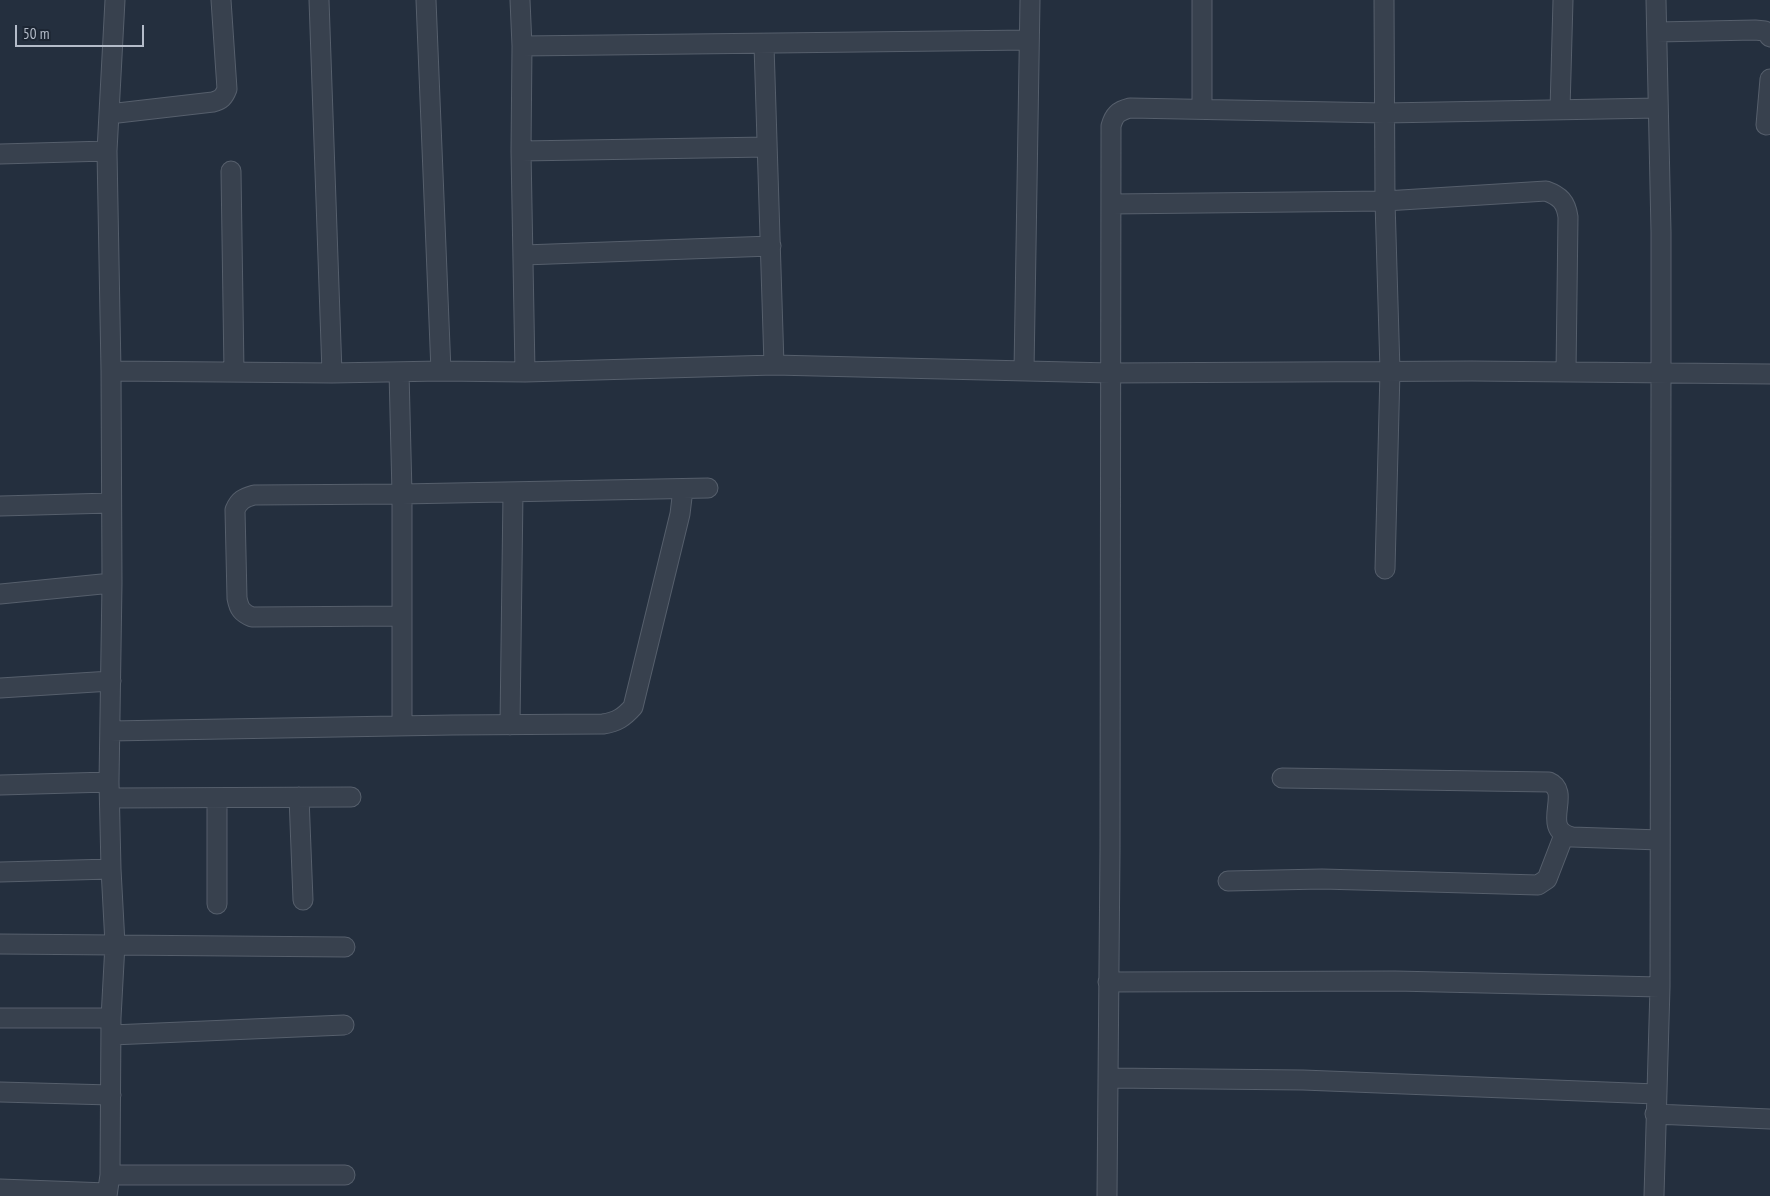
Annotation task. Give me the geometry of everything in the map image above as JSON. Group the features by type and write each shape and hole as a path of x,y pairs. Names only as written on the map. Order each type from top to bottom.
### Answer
{"street":[{"path":"108,1188 115,944 111,869 110,790 112,583 111,371 106,151 115,0"},
{"path":"109,114 220,101 225,96 227,89 220,0"},
{"path":"319,0 332,373"},
{"path":"426,0 441,371"},
{"path":"520,0 525,372"},
{"path":"1024,371 1030,0"},
{"path":"1202,0 1202,109"},
{"path":"1384,0 1385,201 1390,372 1385,568"},
{"path":"1560,110 1563,0"},
{"path":"1654,1196 1660,987 1662,372 1656,0"},
{"path":"1657,32 1755,30 1765,32 1770,37"},
{"path":"522,46 1030,40"},
{"path":"764,44 774,365"},
{"path":"1766,125 1770,79"},
{"path":"1108,1196 1112,373 1111,126 1114,115 1130,108 1385,112 1658,108"},
{"path":"521,151 768,147"},
{"path":"0,154 106,151"},
{"path":"231,171 234,372"},
{"path":"1112,204 1385,201 1546,191 1558,196 1566,205 1568,216 1566,372"},
{"path":"524,255 771,246"},
{"path":"111,371 525,372 774,365 1112,373 1662,372 1770,374"},
{"path":"398,372 402,494 402,726"},
{"path":"402,616 252,617 244,614 239,608 237,598 235,510 238,502 254,495 708,488"},
{"path":"110,731 604,724 614,722 624,717 633,707 678,523 683,489"},
{"path":"510,725 513,492"},
{"path":"0,506 111,504"},
{"path":"0,594 112,583"},
{"path":"0,688 111,681"},
{"path":"1282,778 1548,782 1555,785 1558,791 1558,829 1564,835 1572,837 1660,840"},
{"path":"0,785 110,790 217,798 351,797"},
{"path":"299,797 303,900"},
{"path":"217,798 217,904"},
{"path":"1228,881 1322,879 1538,885 1546,879 1564,835"},
{"path":"0,872 111,869"},
{"path":"0,944 345,947"},
{"path":"1108,982 1395,981 1660,987"},
{"path":"0,1018 112,1027 344,1025"},
{"path":"1109,1078 1302,1080 1656,1094"},
{"path":"0,1092 111,1095"},
{"path":"1655,1114 1770,1119"},
{"path":"0,1189 108,1188 345,1175"}]}
